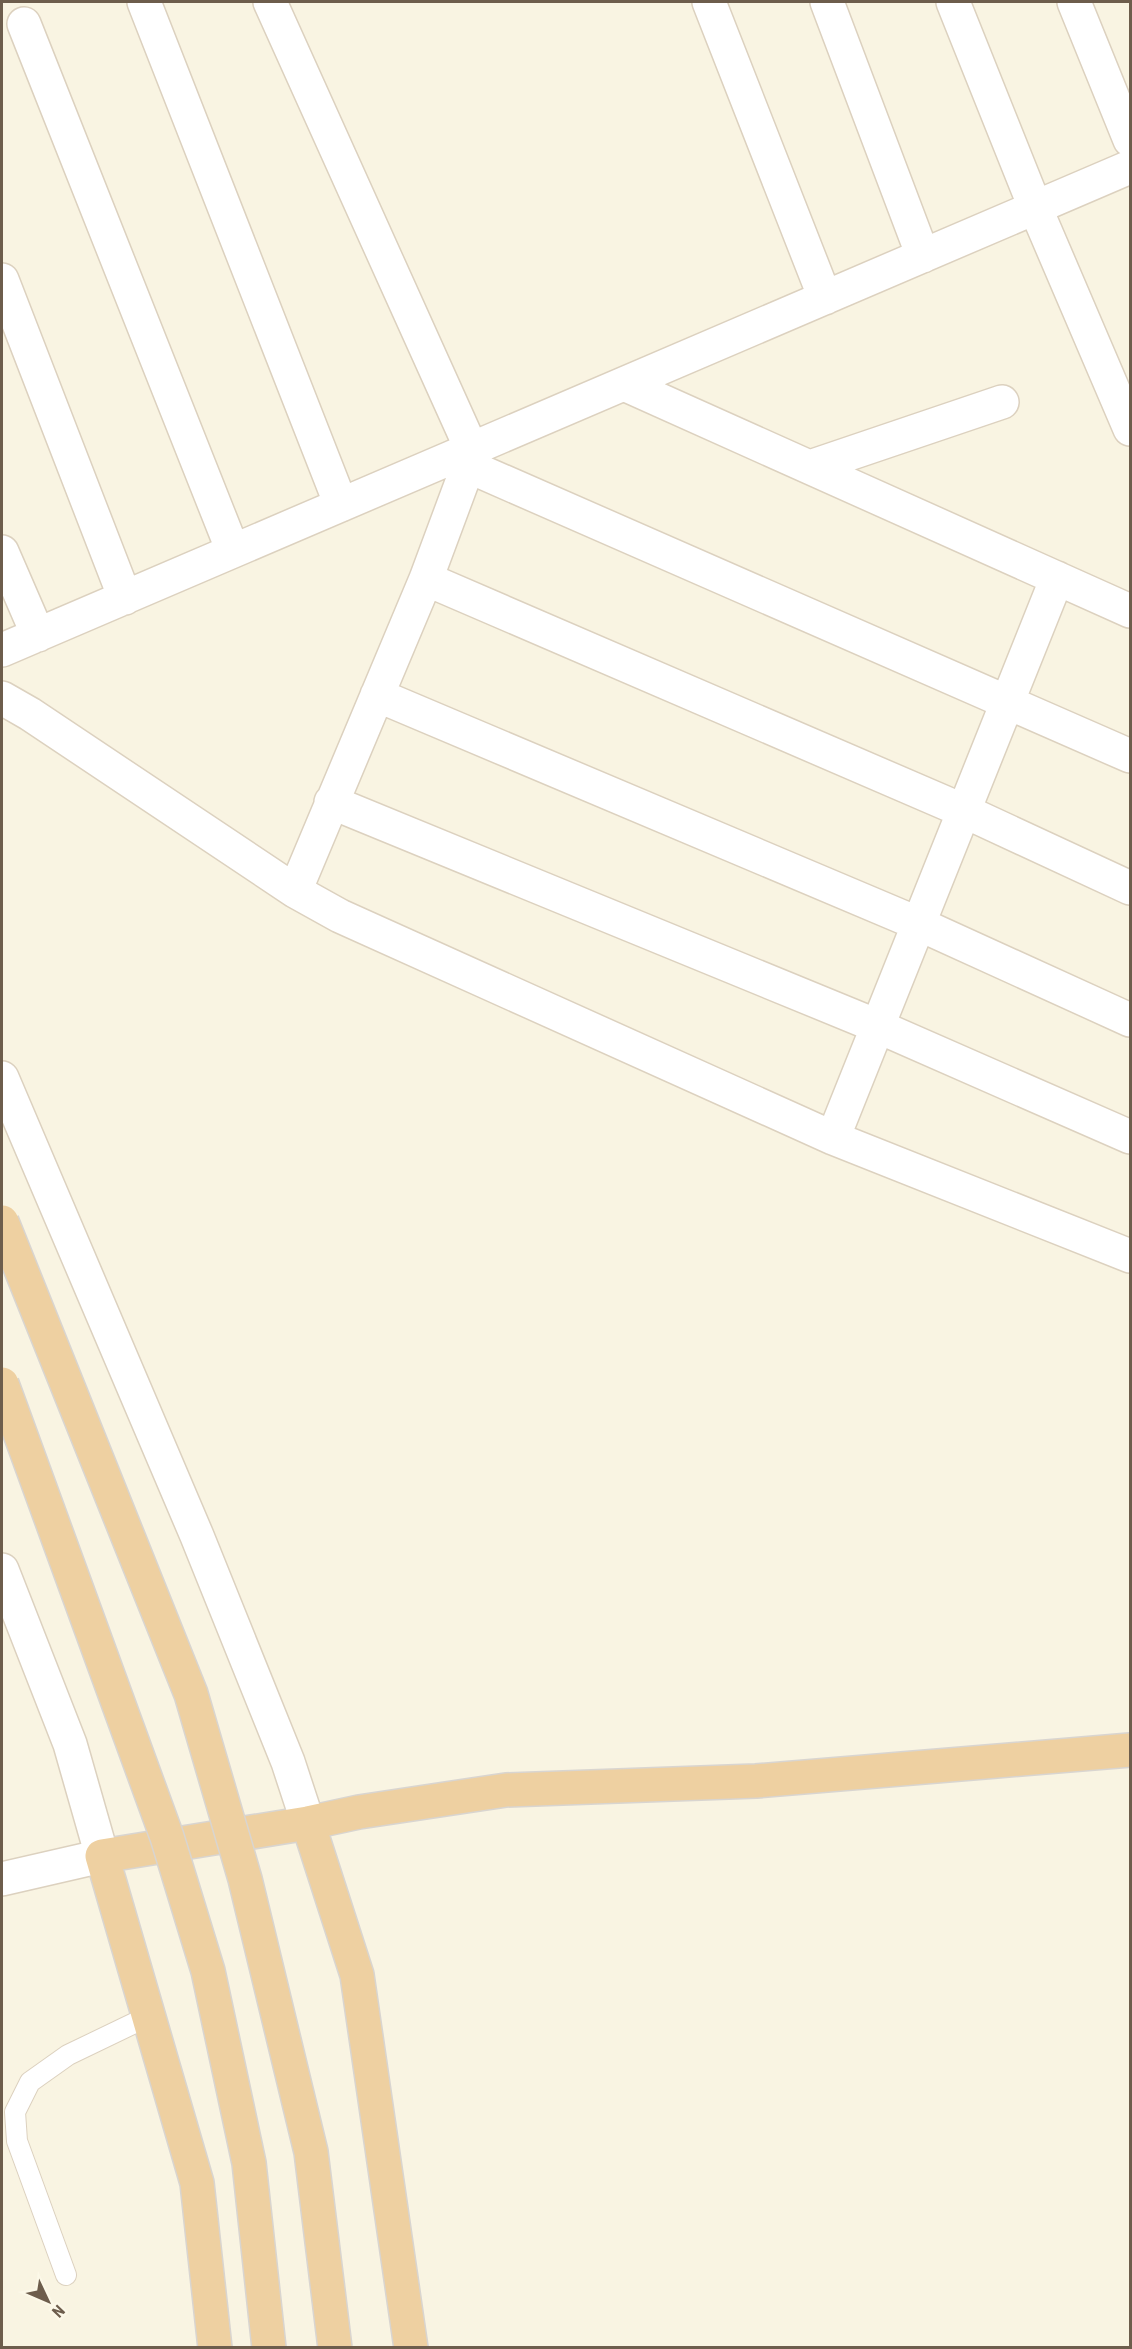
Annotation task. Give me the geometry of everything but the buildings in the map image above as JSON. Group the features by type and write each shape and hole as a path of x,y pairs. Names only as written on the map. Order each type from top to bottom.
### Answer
{"highway":[{"path":"2,1222 191,1694 245,1879 311,2152 335,2348"},
{"path":"2,1384 167,1837 208,1971 249,2163 269,2348"},
{"path":"215,2348 197,2183 102,1856 308,1823 359,1812 506,1790 756,1781 1131,1750"},
{"path":"308,1823 357,1976 411,2348"}],"street":[{"path":"144,2 341,505"},
{"path":"270,2 469,457 1131,756"},
{"path":"709,2 825,298"},
{"path":"827,2 923,256"},
{"path":"953,2 1035,207 1131,429"},
{"path":"1074,2 1131,140"},
{"path":"24,24 233,551"},
{"path":"2,650 341,505 469,457 624,384 1131,167"},
{"path":"2,280 125,597"},
{"path":"624,384 1131,611"},
{"path":"810,467 1002,402"},
{"path":"294,891 426,579 469,457"},
{"path":"2,552 38,635"},
{"path":"833,1138 1057,578"},
{"path":"426,579 964,812 1131,888"},
{"path":"377,695 919,924 1131,1020"},
{"path":"2,698 30,714 294,891 340,916 833,1138 1131,1256"},
{"path":"331,802 877,1026 1131,1137"},
{"path":"2,1078 197,1536 288,1762 308,1823"},
{"path":"2,1570 70,1744 102,1856 2,1879"}],"lane":[{"path":"66,2275 17,2141 15,2112 30,2082 68,2055 149,2016"}]}
